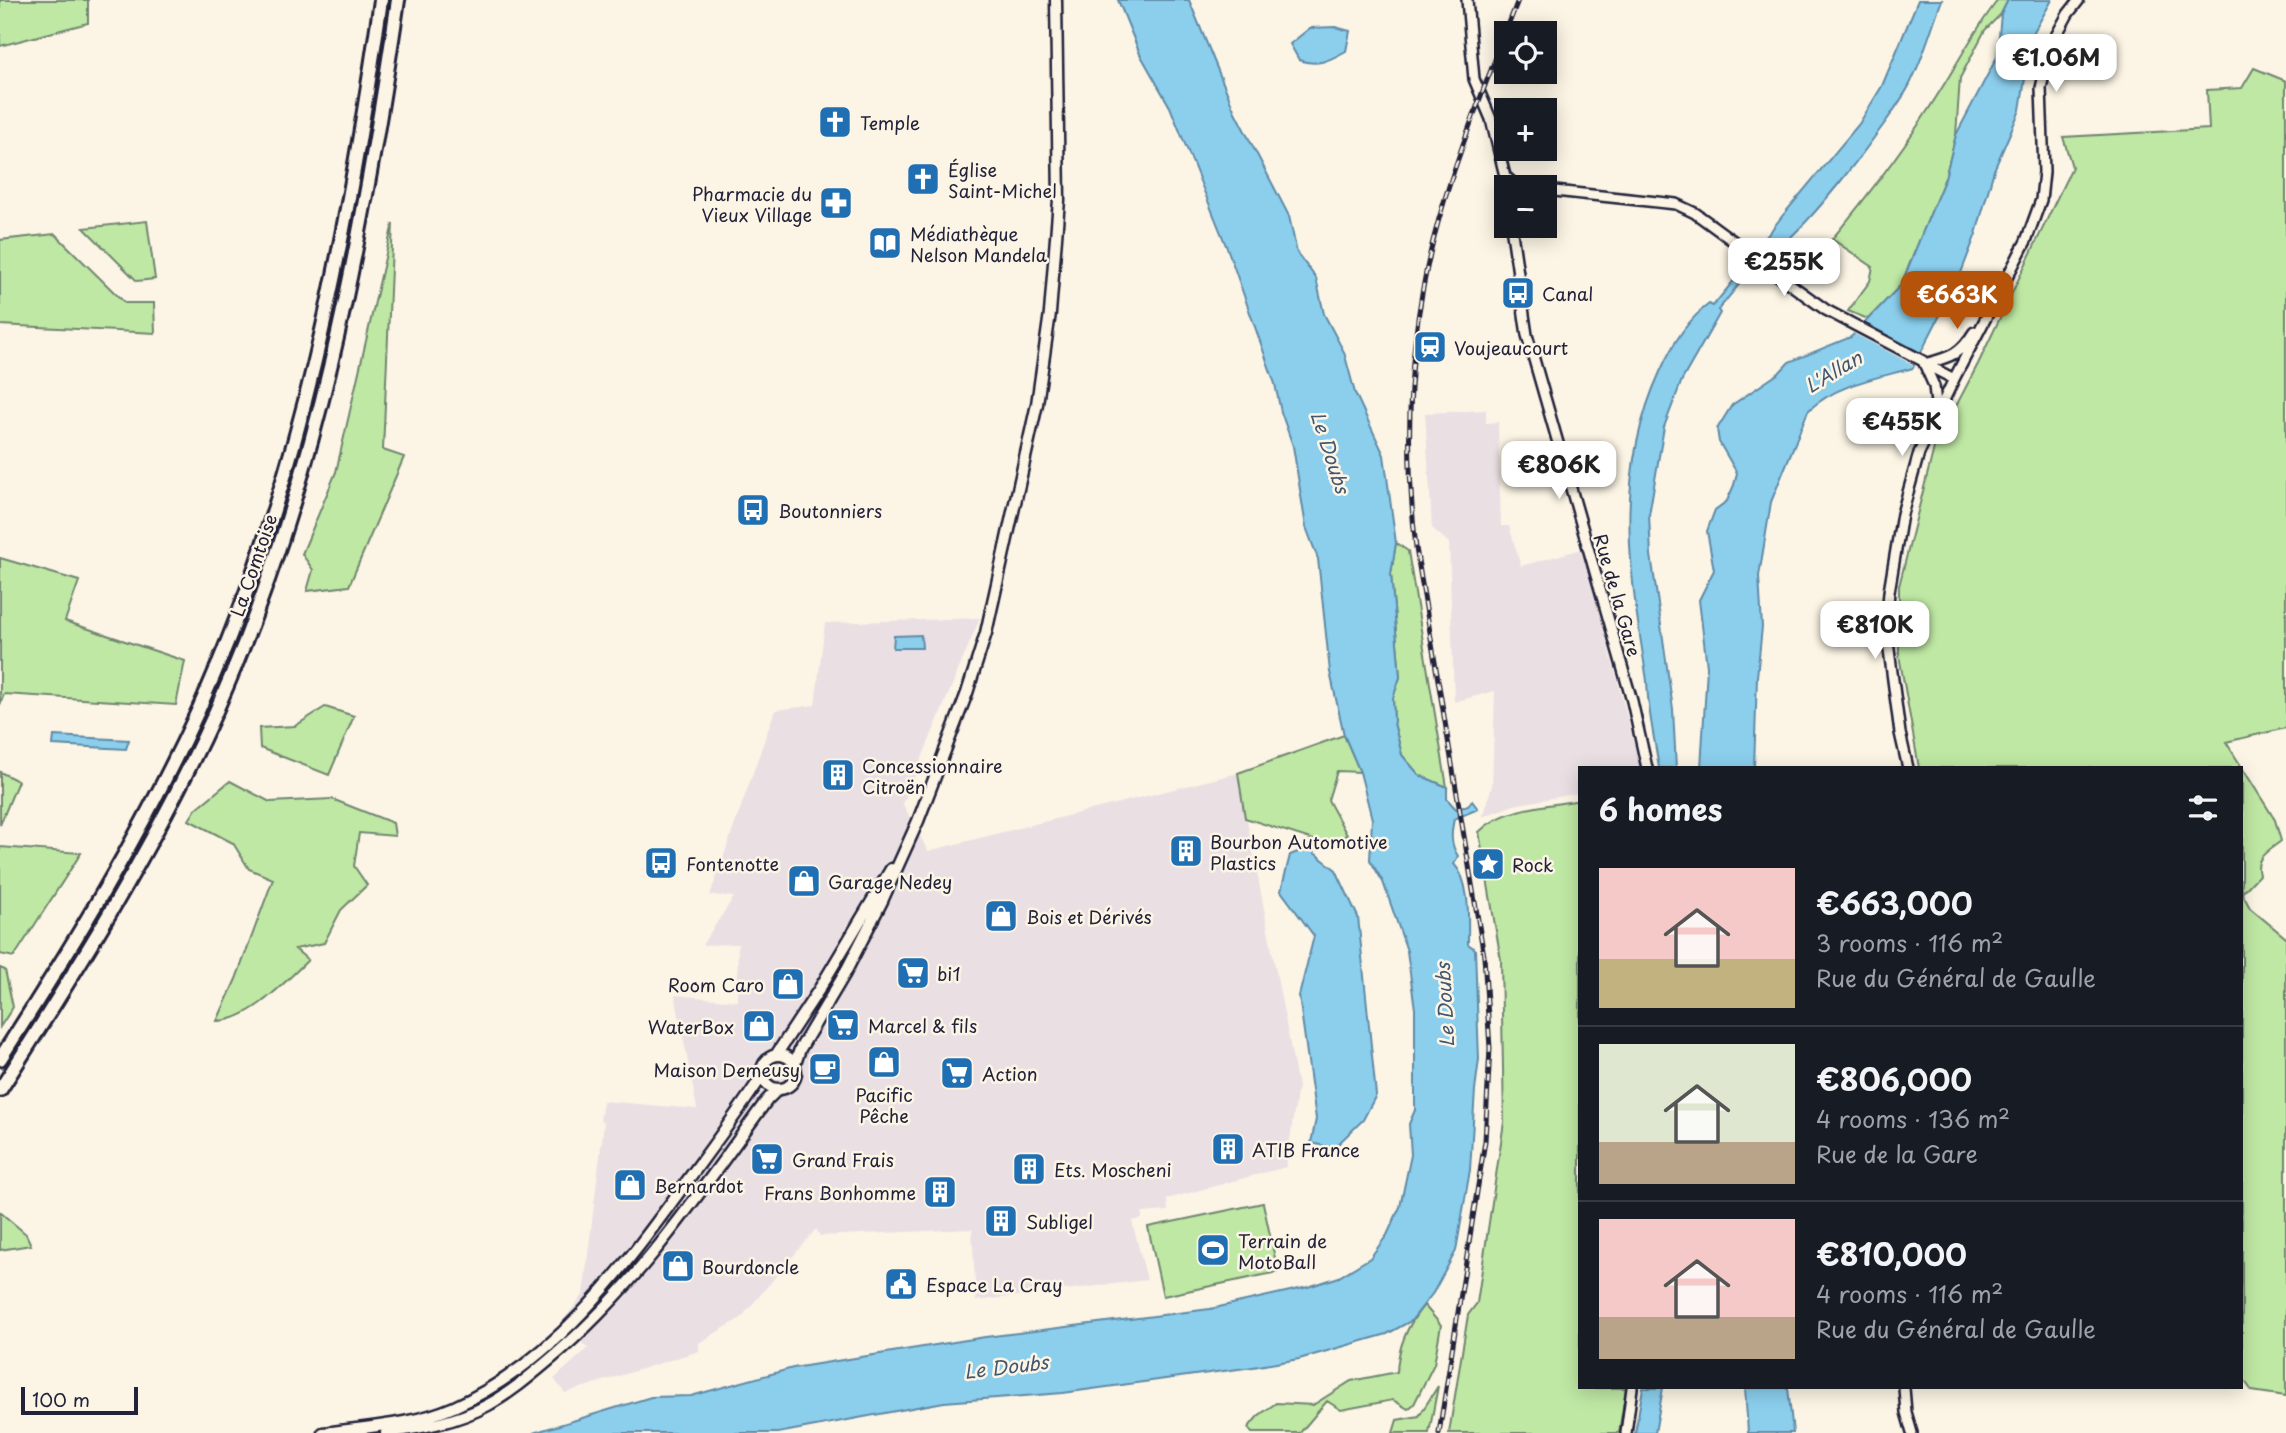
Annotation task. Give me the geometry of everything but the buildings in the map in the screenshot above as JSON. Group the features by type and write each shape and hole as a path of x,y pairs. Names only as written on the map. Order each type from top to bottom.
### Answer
{"highway":[{"name":"La Comtoise","path":"0,1059 95,906 155,798 206,693 253,573 300,421 324,323 353,181 382,0"},
{"name":"La Comtoise","path":"0,1090 86,954 132,875 207,730 261,600 290,516 335,350 369,184 398,0"}],"main road":[{"path":"386,1433 426,1427 465,1416 488,1405 512,1390 575,1339 594,1320 641,1268 767,1100 778,1089 787,1087 794,1081 797,1073 795,1064 800,1049 847,968 888,888 919,821 967,693 986,633 1037,404 1050,313 1059,200 1056,0"},
{"path":"1467,0 1474,79 1491,119 1505,175"},
{"path":"1908,766 1900,733 1886,627 1886,612 1902,514 1919,453 2026,241 2041,200 2044,172 2041,88 2051,45 2079,0"},
{"path":"1557,191 1676,204 1695,213 1752,252 1776,274 1826,310 1954,379"},
{"name":"Rue de la Gare","path":"1513,238 1530,346 1632,701 1647,766"},
{"path":"1924,363 1953,356 1969,339 1982,318 1992,310"},
{"path":"1924,363 1937,400 1937,415"},
{"path":"323,1433 413,1421 452,1408 492,1387 517,1370 575,1320 631,1258 762,1076 765,1062 776,1055 876,895 896,857 937,762 996,590"},
{"path":"776,1055 785,1055 795,1064"},
{"path":"762,1076 770,1086 778,1089"},
{"path":"1626,1433 1632,1389"},
{"path":"1904,1389 1906,1412 1912,1433"}],"shaded area":[{"path":"1486,410 1486,423 1498,422 1501,526 1509,526 1521,566 1582,549 1640,766 1578,766 1578,793 1514,805 1482,817 1492,786 1495,691 1454,702 1449,543 1432,528 1425,413"},
{"path":"980,618 903,804 928,851 1238,773 1298,1086 1286,1167 1167,1199 1168,1211 1142,1213 1142,1219 1132,1221 1147,1280 976,1301 972,1229 820,1236 816,1229 741,1318 699,1343 699,1351 565,1393 554,1379 588,1348 560,1324 583,1295 604,1122 600,1121 603,1101 697,1109 675,995 737,1001 738,944 702,945 734,897 710,895 775,710 815,705 825,623"}],"green space":[{"path":"0,0 88,0 88,23 0,46"},
{"path":"1998,0 2008,0 2001,14 1985,30 1960,78 1956,135 1945,178 1901,285 1868,319 1848,311 1870,281 1873,267 1832,239 1902,148"},
{"path":"2254,68 2286,81 2286,728 2226,742 2241,766 1919,766 1899,655 1899,586 1934,448 1978,364 2072,167 2063,137 2209,129 2207,90 2242,88"},
{"path":"147,221 155,279 137,281 84,228"},
{"path":"393,223 383,450 404,457 349,586 307,591 313,570 302,554 336,472"},
{"path":"55,234 125,303 154,303 155,333 0,325 0,240"},
{"path":"1396,543 1408,551 1447,787 1419,775 1402,755 1394,723 1393,698 1400,677 1391,574"},
{"path":"0,558 79,581 65,621 185,661 176,705 4,694 0,705"},
{"path":"325,707 354,716 329,775 260,748 259,728 295,726"},
{"path":"1344,735 1360,772 1337,771 1328,800 1347,835 1326,844 1245,818 1238,773"},
{"path":"2243,769 2275,820 2281,841 2260,859 2259,875 2243,892"},
{"path":"0,772 18,781 0,825"},
{"path":"230,781 270,802 332,799 393,823 395,836 359,833 354,866 367,885 341,910 324,943 295,949 308,960 278,989 242,1015 217,1021 236,979 273,879 249,869 233,843 189,820 196,809"},
{"path":"1578,800 1578,1389 1626,1389 1619,1433 1449,1433 1468,1315 1477,1303 1504,1122 1501,960 1479,832 1500,817 1540,806"},
{"path":"0,847 81,853 14,957 0,954"},
{"path":"2243,895 2250,908 2286,938 2286,1396 2252,1391 2243,1378"},
{"path":"0,968 5,970 13,1007 0,1027"},
{"name":"Terrain de MotoBall","path":"1263,1203 1278,1272 1163,1296 1148,1227"},
{"path":"0,1212 26,1234 31,1245 0,1250"},
{"path":"1424,1305 1441,1325 1434,1364 1414,1404 1408,1409 1393,1400 1341,1410 1327,1401 1300,1433 1252,1433 1248,1428 1258,1416 1276,1403 1313,1405 1351,1381 1397,1372 1399,1353 1405,1336"},
{"path":"1438,1386 1429,1433 1393,1433 1397,1420 1419,1416"}],"water":[{"name":"Le Doubs","path":"1118,0 1189,0 1235,112 1289,216 1297,253 1316,278 1324,314 1344,352 1355,393 1384,455 1396,543 1391,574 1400,677 1393,698 1394,723 1402,755 1419,775 1447,787 1447,799 1456,809 1468,806 1472,801 1478,809 1454,819 1452,834 1452,843 1458,856 1454,864 1466,891 1468,944 1475,949 1479,1059 1470,1170 1456,1251 1433,1293 1411,1321 1387,1334 1299,1359 1063,1393 944,1402 778,1433 533,1433 651,1397 691,1396 793,1368 985,1337 1210,1309 1308,1287 1339,1277 1370,1258 1387,1235 1400,1207 1411,1155 1409,1124 1415,1110 1415,1009 1407,951 1383,882 1370,860 1372,819 1360,772 1344,735 1330,672 1318,559 1306,527 1293,446 1275,384 1229,253 1170,107 1140,54"},
{"path":"1918,0 1942,0 1923,54 1899,102 1818,209 1777,248 1763,255 1718,310 1720,313 1682,380 1664,427 1649,515 1651,555 1673,709 1676,766 1659,766 1635,597 1629,522 1636,447 1645,409 1664,363 1687,326 1701,310 1709,304 1713,306 1758,251 1783,215 1859,124 1882,86"},
{"name":"L'Allan","path":"2008,0 2052,0 2032,35 2020,110 1994,170 1976,234 1959,278 1913,368 1844,388 1808,411 1771,502 1759,576 1762,627 1757,677 1754,766 1701,766 1707,667 1699,600 1714,570 1707,531 1715,510 1727,501 1737,473 1719,442 1717,429 1732,405 1779,373 1789,362 1851,337 1901,285 1945,178 1956,135 1997,57 2001,14"},
{"path":"1335,27 1350,31 1346,51 1318,63 1299,60 1290,44 1310,28"},
{"path":"921,635 922,648 893,648 894,636"},
{"path":"54,736 129,740 126,749 53,745"},
{"path":"1308,848 1336,870 1358,917 1376,1095 1363,1120 1334,1148 1311,1143 1316,1119 1299,996 1314,936 1281,891 1290,855"},
{"path":"1643,1389 1663,1389 1655,1433 1635,1433"},
{"path":"1745,1389 1788,1389 1793,1433 1748,1433"}],"pier":[{"path":"1861,322 1923,355 1917,367 1851,332"}],"railway":[{"path":"1439,1433 1485,1141 1490,1048 1484,956 1416,548 1410,471 1413,356 1425,279 1441,210 1483,89 1518,0"}],"place":[{"name":"Temple","path":"835,122"},
{"name":"Église Saint-Michel","path":"923,179"},
{"name":"Pharmacie du Vieux Village","path":"836,203"},
{"name":"Médiathèque Nelson Mandela","path":"885,243"},
{"name":"Canal","path":"1518,293"},
{"name":"Voujeaucourt","path":"1430,347"},
{"name":"Boutonniers","path":"753,510"},
{"name":"Concessionnaire Citroën","path":"838,775"},
{"name":"Bourbon Automotive Plastics","path":"1186,851"},
{"name":"Fontenotte","path":"661,863"},
{"name":"Rock","path":"1488,864"},
{"name":"Garage Nedey","path":"804,881"},
{"name":"Bois et Dérivés","path":"1001,916"},
{"name":"bi1","path":"913,973"},
{"name":"Room Caro","path":"788,984"},
{"name":"Marcel & fils","path":"843,1025"},
{"name":"WaterBox","path":"759,1026"},
{"name":"Pacific Pêche","path":"884,1062"},
{"name":"Maison Demeusy","path":"825,1069"},
{"name":"Action","path":"957,1073"},
{"name":"ATIB France","path":"1228,1149"},
{"name":"Grand Frais","path":"767,1159"},
{"name":"Ets. Moscheni","path":"1029,1169"},
{"name":"Bernardot","path":"630,1185"},
{"name":"Frans Bonhomme","path":"940,1192"},
{"name":"Subligel","path":"1001,1221"},
{"name":"Terrain de MotoBall","path":"1213,1250"},
{"name":"Bourdoncle","path":"678,1266"},
{"name":"Espace La Cray","path":"901,1284"}]}
